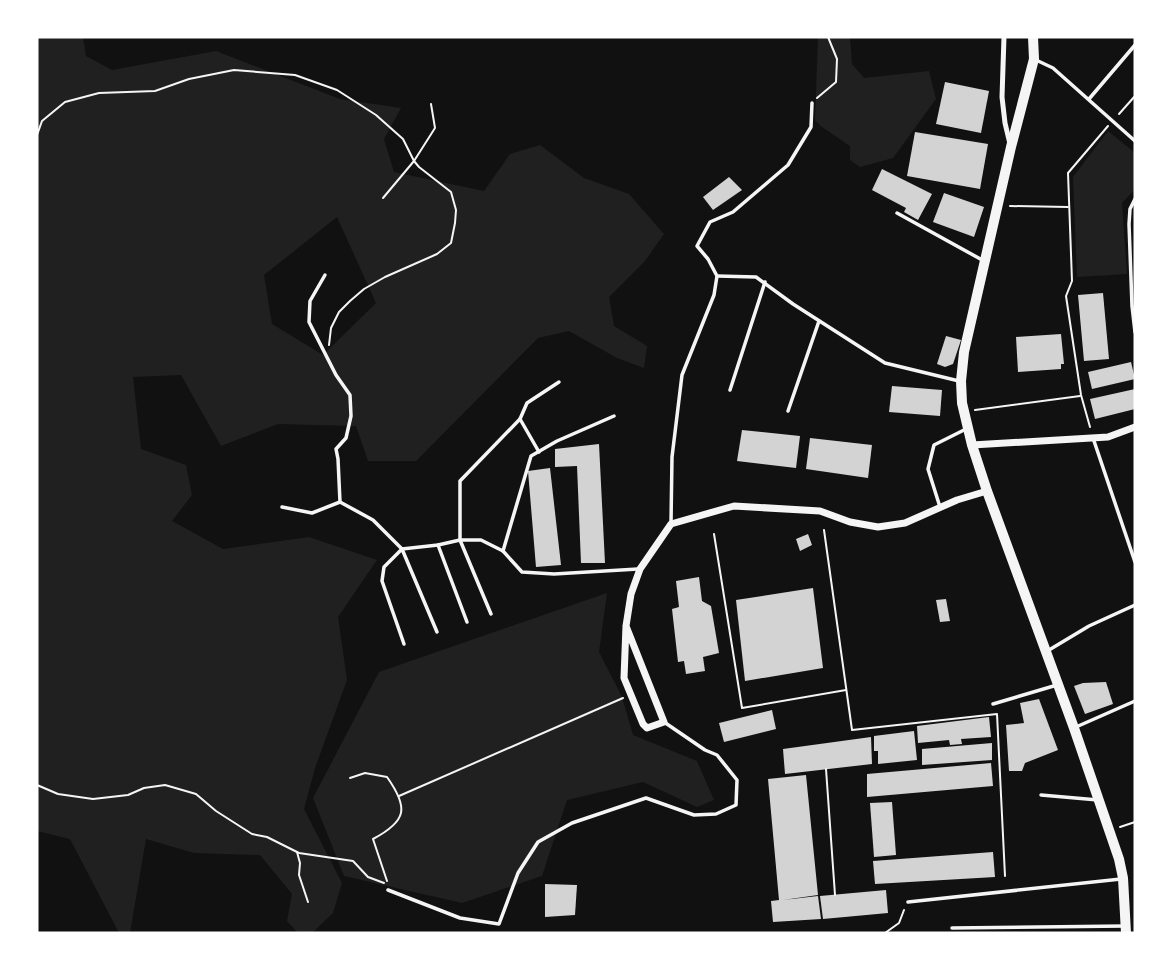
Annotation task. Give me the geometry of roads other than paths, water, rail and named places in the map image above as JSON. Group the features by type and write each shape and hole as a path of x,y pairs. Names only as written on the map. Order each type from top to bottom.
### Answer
{"main road":[{"path":"1033,37 1034,59 964,352 961,381 972,445 987,491 1059,684 1110,830 1123,878 1130,892 1126,930"}],"street":[{"path":"1004,37 1002,97 1011,147"},
{"path":"972,445 1108,437 1135,427"},
{"path":"626,626 664,722 647,728 644,727 623,671 626,626 631,594 640,569 671,524 734,506 820,511 850,522 878,527 905,523 987,491"}],"lane":[{"path":"1088,100 1135,45"},
{"path":"1034,59 1053,68 1135,141"},
{"path":"671,524 672,457 682,375 714,295 717,276 697,246 710,222 733,212 788,165 811,127 812,103"},
{"path":"1135,199 1130,209 1129,224 1135,332"},
{"path":"897,213 985,261"},
{"path":"325,275 310,301 309,322 336,375 350,395 351,416 346,438 335,449 340,502"},
{"path":"717,276 756,277 885,363 961,381"},
{"path":"730,390 765,282"},
{"path":"788,411 819,321"},
{"path":"491,614 460,540 460,481 520,419 527,403 559,382"},
{"path":"503,551 531,456 557,441 614,416"},
{"path":"520,419 539,452"},
{"path":"941,508 928,469 934,445 968,428"},
{"path":"1093,438 1135,562"},
{"path":"282,507 312,513 340,502"},
{"path":"340,502 373,520 402,548 437,632"},
{"path":"404,644 382,581 384,567 402,548 460,540 481,540 503,551 522,572 554,574 640,569"},
{"path":"438,545 467,622"},
{"path":"1047,651 1089,626 1135,605"},
{"path":"993,704 1059,684"},
{"path":"1074,727 1135,701"},
{"path":"388,888 460,918 499,924 518,873 538,842 572,823 646,798 694,815 716,814 736,805 737,780 718,755 705,750 664,722"},
{"path":"1041,795 1099,800"},
{"path":"908,902 1123,878"},
{"path":"952,928 1126,930"}]}
